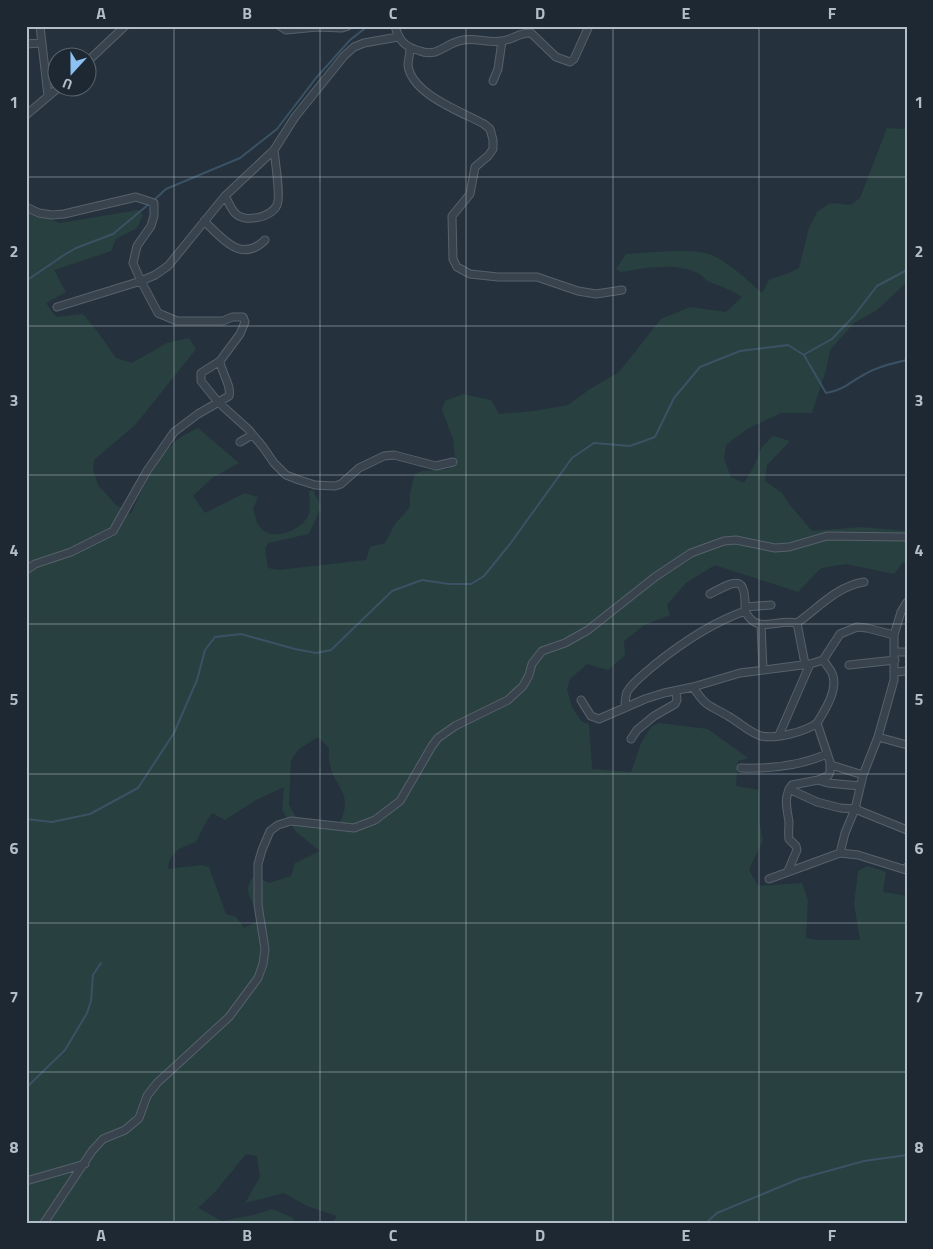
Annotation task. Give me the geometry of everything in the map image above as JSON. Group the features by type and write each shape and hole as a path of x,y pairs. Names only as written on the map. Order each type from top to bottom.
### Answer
{"street":[{"path":"26,115 48,96 40,26"},
{"path":"98,53 126,26"},
{"path":"280,26 286,30 317,26 342,28 348,26"},
{"path":"394,26 403,44 410,49 431,53 450,43 465,40 502,41 525,32 531,33 556,57 570,62 574,59 589,26"},
{"path":"57,307 141,282 168,266 225,196 274,150 295,117 344,56 354,47 364,43 398,37"},
{"path":"493,81 498,69 502,41"},
{"path":"26,44 42,43"},
{"path":"410,49 408,65 413,77 422,88 437,100 484,124 490,129 493,140 492,149 488,156 475,167 470,194 452,216 453,259 457,267 470,274 537,277 578,291 596,294 622,290"},
{"path":"225,196 236,214 243,217 255,218 270,213 277,206 278,196 274,150"},
{"path":"26,206 39,213 52,215 64,214 136,197 150,202 154,216 151,226 137,246 133,263 141,282 158,313 177,322 223,321 232,317 243,317 246,322 244,328 220,361 202,373 200,377 218,402 252,434 274,463 286,475 315,485 334,486 341,484 359,468 384,456 394,455 436,466 453,462"},
{"path":"204,221 235,249 250,250 258,247 265,240"},
{"path":"26,570 36,564 71,552 113,531 147,471 174,432 229,396 230,391 221,370 220,361"},
{"path":"240,442 252,434"},
{"path":"44,1223 92,1151 103,1139 125,1130 139,1118 147,1096 157,1083 229,1017 258,978 263,964 265,949 258,905 258,864 270,831 278,825 291,821 354,828 374,820 385,813 400,800 438,738 467,720 508,700 523,686 532,664 542,651 588,630 656,577 691,553 724,541 736,540 775,548 827,536 907,537"},
{"path":"710,594 727,584 740,584 744,589 745,609 750,620 760,625 783,622 796,623 844,588 864,582"},
{"path":"840,853 845,833 855,810 863,775 878,737 895,672 894,635 901,612 907,602"},
{"path":"626,708 625,700 627,693 636,680 680,645 724,618 745,609 771,605"},
{"path":"779,735 808,664 796,623"},
{"path":"760,625 763,670"},
{"path":"581,700 594,718 599,719 645,699 733,675 823,660 840,634 857,627 894,635"},
{"path":"849,665 907,652"},
{"path":"693,687 702,702 760,736 800,732 817,723 826,708 833,690 832,674 823,660"},
{"path":"895,672 907,671"},
{"path":"631,739 637,730 654,716 676,704 676,691"},
{"path":"788,871 797,850 796,846 789,839 789,820 785,801 790,788 798,783 818,780 828,776 830,772 831,765 817,723"},
{"path":"878,737 907,745"},
{"path":"741,768 794,765 827,754"},
{"path":"831,765 863,775"},
{"path":"818,780 828,783 860,786"},
{"path":"790,788 826,805 855,810 907,830"},
{"path":"769,879 840,853 858,855 906,870 907,868"},
{"path":"26,1181 85,1164"}],"green space":[{"path":"907,127 907,282 877,310 854,323 830,350 826,370 812,413 781,413 747,429 726,445 724,459 731,477 744,483 762,447 773,436 790,441 767,465 765,481 782,493 812,531 861,527 907,531 907,563 903,562 894,574 846,564 821,568 798,592 715,565 686,583 667,605 670,615 644,625 624,641 625,655 608,670 587,664 570,679 567,689 572,707 581,721 589,724 592,769 631,772 641,743 651,727 659,723 708,729 748,758 738,761 736,786 759,790 759,821 763,840 749,870 758,886 802,883 808,900 806,938 819,940 860,940 854,904 858,871 868,866 886,872 883,892 907,896 907,1223 332,1223 337,1216 307,1206 284,1193 245,1203 260,1177 257,1156 246,1154 215,1192 198,1208 222,1221 272,1209 293,1218 294,1223 26,1223 26,211 60,223 138,210 143,215 137,228 116,239 111,251 54,270 66,292 46,303 56,317 83,314 116,358 132,363 167,343 189,338 196,349 136,424 94,460 93,470 98,485 116,505 131,514 159,462 173,443 198,428 239,463 212,478 193,496 205,513 245,493 258,497 253,509 260,527 265,532 279,534 294,529 306,520 310,512 309,491 313,490 321,507 309,534 268,543 265,549 268,568 278,570 366,560 370,547 385,543 395,524 410,507 410,493 415,474 422,471 449,469 455,458 453,439 442,410 445,401 463,394 491,400 499,414 534,411 568,405 619,372 661,319 690,307 726,312 742,297 689,270 660,267 621,272 616,269 626,254 694,251 712,255 739,272 762,293 769,280 799,268 809,228 817,212 830,203 851,205 860,198 887,128 904,129","holes":["318,737 329,748 329,763 332,773 344,797 344,812 340,822 297,819 289,805 291,760 299,749","284,787 282,810 296,832 320,851 295,863 291,876 269,883 253,876 248,893 256,910 258,921 244,928 236,917 226,914 209,867 202,865 168,869 169,863 177,851 196,842 212,813 225,820 254,801"]}],"waterway":[{"path":"153,201 166,189 240,158 277,129 316,78 350,40 368,26"},
{"path":"26,281 76,248 113,234 149,204"},
{"path":"805,354 832,339 853,317 877,286 907,270"},
{"path":"26,819 52,822 90,814 138,788 174,733 197,680 205,650 215,637 241,634 316,653 331,650 392,591 422,580 449,584 471,584 484,576 510,544 572,458 594,443 630,446 655,437 674,398 700,367 740,351 788,345 804,355 826,393 842,388 875,369 907,360"},
{"path":"26,1088 65,1050 87,1013 91,1001 93,975 101,963"},
{"path":"706,1223 717,1213 799,1179 864,1161 907,1155"}]}
